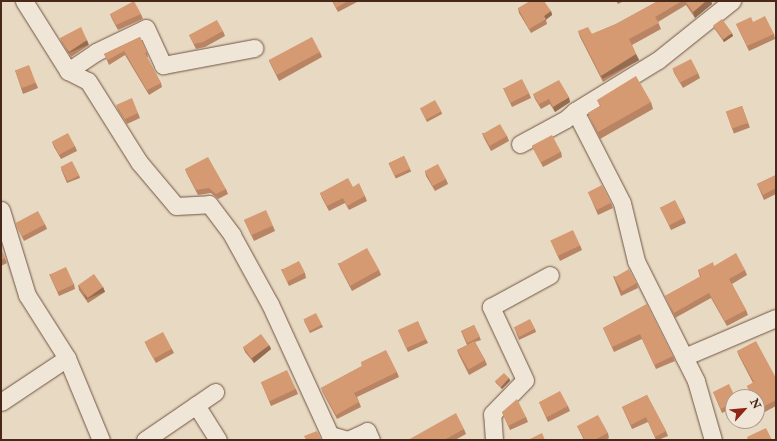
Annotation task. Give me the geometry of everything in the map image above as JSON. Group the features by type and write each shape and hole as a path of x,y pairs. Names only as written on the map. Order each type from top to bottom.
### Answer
{"street":[{"path":"24,1 68,71 88,81 139,162 176,206 209,204 227,229 270,304 330,436 347,440 367,431 372,440"},
{"path":"520,144 566,119 575,111 658,60 732,1"},
{"path":"68,71 96,52 146,28 163,65 254,48"},
{"path":"575,111 622,203 636,261 696,381 713,440"},
{"path":"1,210 27,295 66,358 100,440"},
{"path":"1,240 19,270"},
{"path":"494,440 492,414 525,380 491,307 550,275"},
{"path":"684,357 776,318"},
{"path":"1,402 66,358"},
{"path":"145,440 215,392"},
{"path":"196,405 218,440"}],"building":[{"path":"134,1 141,14 116,25 110,14"},
{"path":"333,1 348,1 336,8"},
{"path":"530,1 544,1 551,11 544,16 546,19 529,29 518,8"},
{"path":"658,1 682,1 655,17 659,23 629,39 636,54 601,76 578,31 588,27 592,34 616,24"},
{"path":"685,1 706,1 693,12"},
{"path":"765,16 774,34 747,46 736,24 751,17 753,22"},
{"path":"722,19 732,33 723,39 713,25"},
{"path":"217,20 223,31 203,42 194,44 189,35"},
{"path":"81,27 87,40 69,52 60,38"},
{"path":"140,37 147,52 145,53 161,83 147,90 124,51 108,60 104,54"},
{"path":"312,37 320,52 277,75 269,60"},
{"path":"691,59 698,73 680,83 672,69"},
{"path":"29,65 36,83 22,88 15,70"},
{"path":"636,76 651,102 598,132 588,113 601,106 597,100"},
{"path":"522,79 529,93 511,103 503,89"},
{"path":"559,80 569,97 553,107 549,99 539,104 533,94"},
{"path":"132,98 138,113 125,119 116,105"},
{"path":"435,100 441,111 426,120 420,108"},
{"path":"742,106 748,123 732,129 726,112"},
{"path":"500,124 507,136 490,146 483,134"},
{"path":"68,133 75,146 59,155 52,141"},
{"path":"552,135 561,152 541,163 532,146"},
{"path":"404,156 410,169 395,176 389,163"},
{"path":"208,157 226,189 216,194 209,188 196,190 185,169"},
{"path":"72,161 79,175 68,181 60,167"},
{"path":"438,164 446,179 433,186 425,171"},
{"path":"776,175 776,188 763,195 757,184"},
{"path":"348,178 353,187 359,183 365,196 347,206 343,198 327,206 320,193"},
{"path":"602,185 611,203 597,210 588,192"},
{"path":"675,200 684,218 669,226 660,208"},
{"path":"266,210 273,226 251,235 244,220"},
{"path":"38,211 45,224 22,236 15,223"},
{"path":"573,230 580,245 558,256 550,241"},
{"path":"367,248 379,270 350,286 338,264"},
{"path":"1,249 5,258 1,260"},
{"path":"736,253 745,270 729,279 746,310 725,321 709,293 674,313 665,296 701,276 698,270 713,262 714,266"},
{"path":"299,261 305,273 287,282 281,270"},
{"path":"66,267 74,284 58,292 50,275"},
{"path":"629,269 637,283 622,291 614,278"},
{"path":"94,274 103,287 88,298 78,285"},
{"path":"647,304 673,356 654,365 640,334 612,347 603,328"},
{"path":"316,313 322,325 309,331 304,319"},
{"path":"530,319 535,329 519,337 514,327"},
{"path":"418,321 426,339 406,348 398,330"},
{"path":"474,325 480,337 467,343 462,331"},
{"path":"163,332 172,349 153,359 144,342"},
{"path":"261,334 269,345 251,358 243,347"},
{"path":"474,341 485,360 469,370 458,350"},
{"path":"756,341 776,378 776,400 765,406 765,389 749,389 747,386 754,382 737,351"},
{"path":"386,350 397,372 354,393 359,402 336,415 321,388 362,366 361,362"},
{"path":"287,370 296,389 270,401 261,382"},
{"path":"504,373 509,378 501,387 495,381"},
{"path":"729,384 731,389 725,389 725,407 721,409 713,392"},
{"path":"560,391 568,406 547,417 539,402"},
{"path":"647,395 666,431 655,437 646,417 631,425 622,407"},
{"path":"517,399 526,417 508,426 502,412"},
{"path":"456,413 464,429 444,440 408,440"},
{"path":"598,415 608,433 594,440 585,440 577,426"},
{"path":"765,428 772,440 748,440 747,437"},
{"path":"317,431 322,440 306,440 304,436"},
{"path":"542,433 545,440 528,440"}]}
